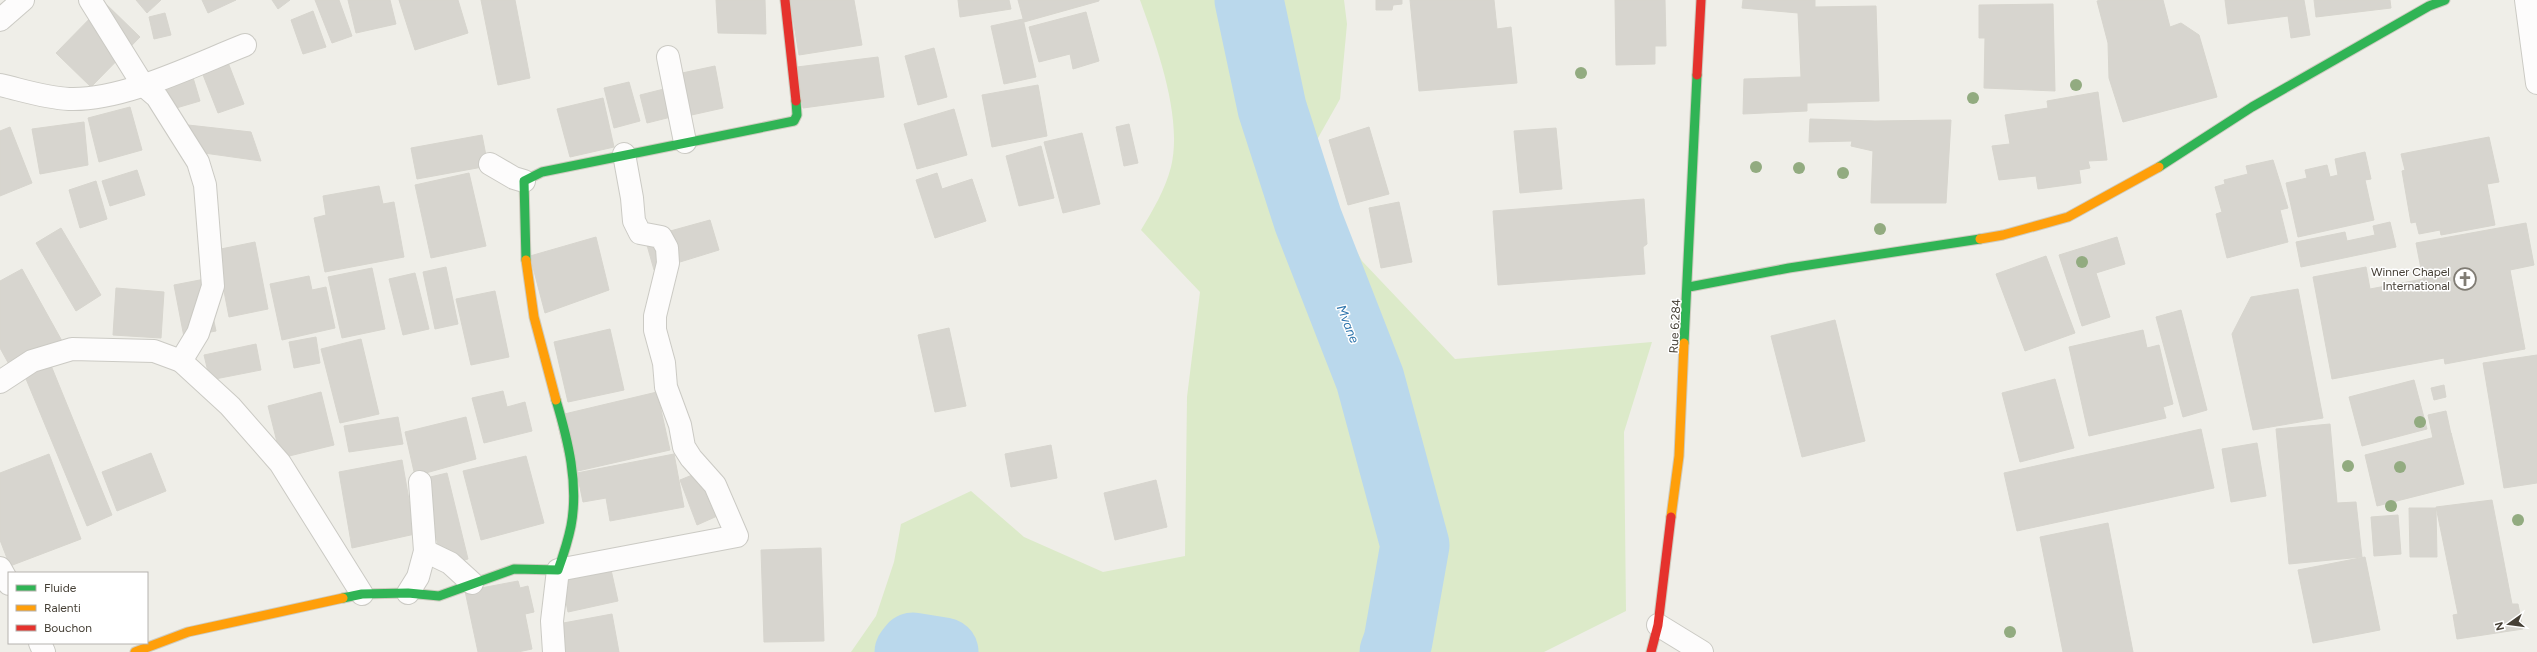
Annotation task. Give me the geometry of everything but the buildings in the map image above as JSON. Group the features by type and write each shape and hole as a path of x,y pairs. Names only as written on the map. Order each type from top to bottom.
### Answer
{"street":[{"path":"0,20 23,0"},
{"path":"90,0 144,85 157,97 198,162 205,185 213,286 198,333 181,361"},
{"path":"490,164 514,178 524,181 542,172 624,154 794,121 797,115 785,0"},
{"name":"Rue 6.284","path":"1651,652 1658,625 1680,456 1689,287 1701,0"},
{"path":"1689,287 1789,268 2003,235 2068,217 2144,177 2252,107 2429,6 2445,0"},
{"path":"2526,0 2537,83"},
{"path":"0,85 69,99 110,94 144,85 245,45"},
{"path":"668,57 686,142"},
{"path":"135,652 196,630 362,594 408,593 439,596 514,569 558,570 737,536 715,485 691,458 684,447 680,425 666,387 664,362 655,330 655,316 668,263 667,248 661,237 640,233 634,221 632,198 624,154"},
{"path":"524,181 523,228 534,316 555,393 573,478 572,520 558,570 552,621 554,652"},
{"path":"0,382 32,361 72,349 154,351 181,361 230,406 280,464 362,594"},
{"path":"408,593 418,577 426,551 420,482"},
{"path":"426,551 450,562 472,583"},
{"path":"0,568 8,582"},
{"path":"1658,625 1702,652"}],"green space":[{"path":"1140,0 1344,0 1347,24 1340,99 1314,145 1318,182 1362,261 1455,359 1652,342 1624,432 1626,611 1544,652 851,652 876,616 894,562 901,524 971,491 1024,537 1103,572 1185,556 1187,397 1200,292 1141,230 1162,192 1171,167 1174,147 1174,126 1166,82 1154,39"}],"waterway":[{"name":"Mvane","path":"1249,0 1272,108 1308,220 1370,379 1415,545 1398,641 1394,652"},
{"name":"Mvane","path":"909,652 913,647 944,652"}],"traffic: fast":[{"path":"2159,167 2252,107 2429,6 2445,0"},
{"path":"1684,343 1697,75"},
{"path":"526,260 524,181 542,172 794,121 797,115 796,101"},
{"path":"1689,287 1789,268 1980,239"},
{"path":"343,598 362,594 408,593 439,596 514,569 558,570 571,526 574,494 568,446 556,400"}],"traffic: slow":[{"path":"1980,239 2003,235 2068,217 2159,167"},
{"path":"526,260 534,317 556,400"},
{"path":"1671,517 1679,456 1684,343"},
{"path":"135,652 188,632 343,598"}],"traffic: jam":[{"path":"785,0 796,101"},
{"path":"1697,75 1701,0"},
{"path":"1651,652 1658,625 1671,517"}],"place":[{"name":"Winner Chapel International","path":"2465,279"}]}
